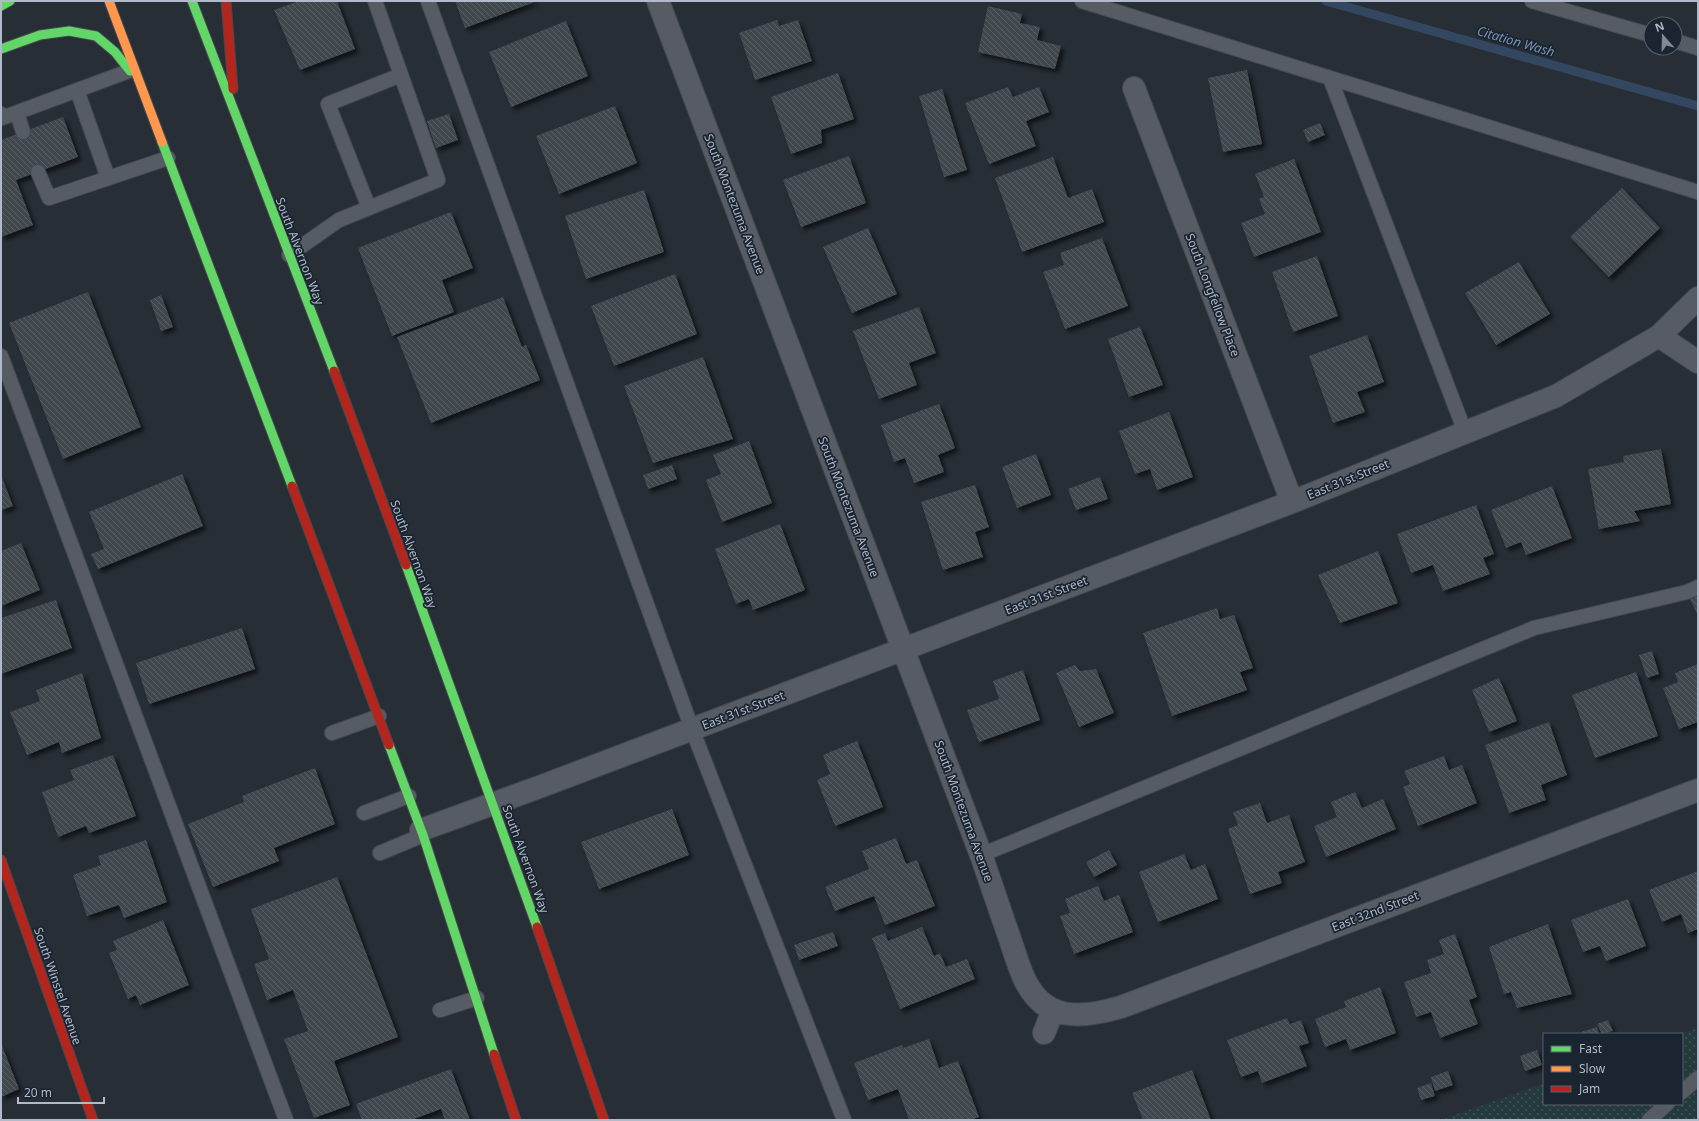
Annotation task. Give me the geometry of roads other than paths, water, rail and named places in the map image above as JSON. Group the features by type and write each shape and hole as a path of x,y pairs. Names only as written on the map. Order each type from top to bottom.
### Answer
{"main road":[{"path":"1,6 10,1"},
{"path":"109,1 409,796 516,1120"},
{"name":"South Alvernon Way","path":"192,1 380,495 494,804 544,943 604,1120"},
{"path":"226,1 235,112"},
{"path":"1,49 40,36 69,31 96,36 115,52 141,85"},
{"name":"South Winstel Avenue","path":"1,860 93,1120"}],"street":[{"name":"South Montezuma Avenue","path":"658,1 981,855 1023,976 1038,1000 1051,1009"},
{"name":"South Longfellow Place","path":"1134,88 1292,502"},
{"name":"East 31st Street","path":"422,832 1292,502 1556,396 1659,336 1698,298"},
{"path":"1659,336 1698,362"},
{"name":"East 32nd Street","path":"1051,1009 1083,1016 1102,1013 1121,1007 1698,790"},
{"path":"1044,1034 1051,1009"}],"lane":[{"path":"289,255 339,220 438,180 375,1"},
{"path":"428,1 692,729 844,1120"},
{"path":"1082,1 1698,192"},
{"path":"1532,1 1643,33"},
{"path":"1683,43 1698,48"},
{"path":"1,114 2,118 130,71"},
{"path":"369,208 328,104 401,75"},
{"path":"1330,78 1465,432"},
{"path":"77,90 108,178"},
{"path":"17,113 23,132"},
{"path":"38,172 48,198 168,158"},
{"path":"1,356 286,1120"},
{"path":"981,855 1534,628 1686,592 1698,587"},
{"path":"332,733 378,716"},
{"path":"364,813 409,796"},
{"path":"380,853 422,832"},
{"path":"440,1010 476,998"},
{"path":"1683,1091 1698,1078"},
{"path":"1649,1120 1667,1105"}],"waterway":[{"name":"Citation Wash","path":"1326,1 1698,106"}]}
